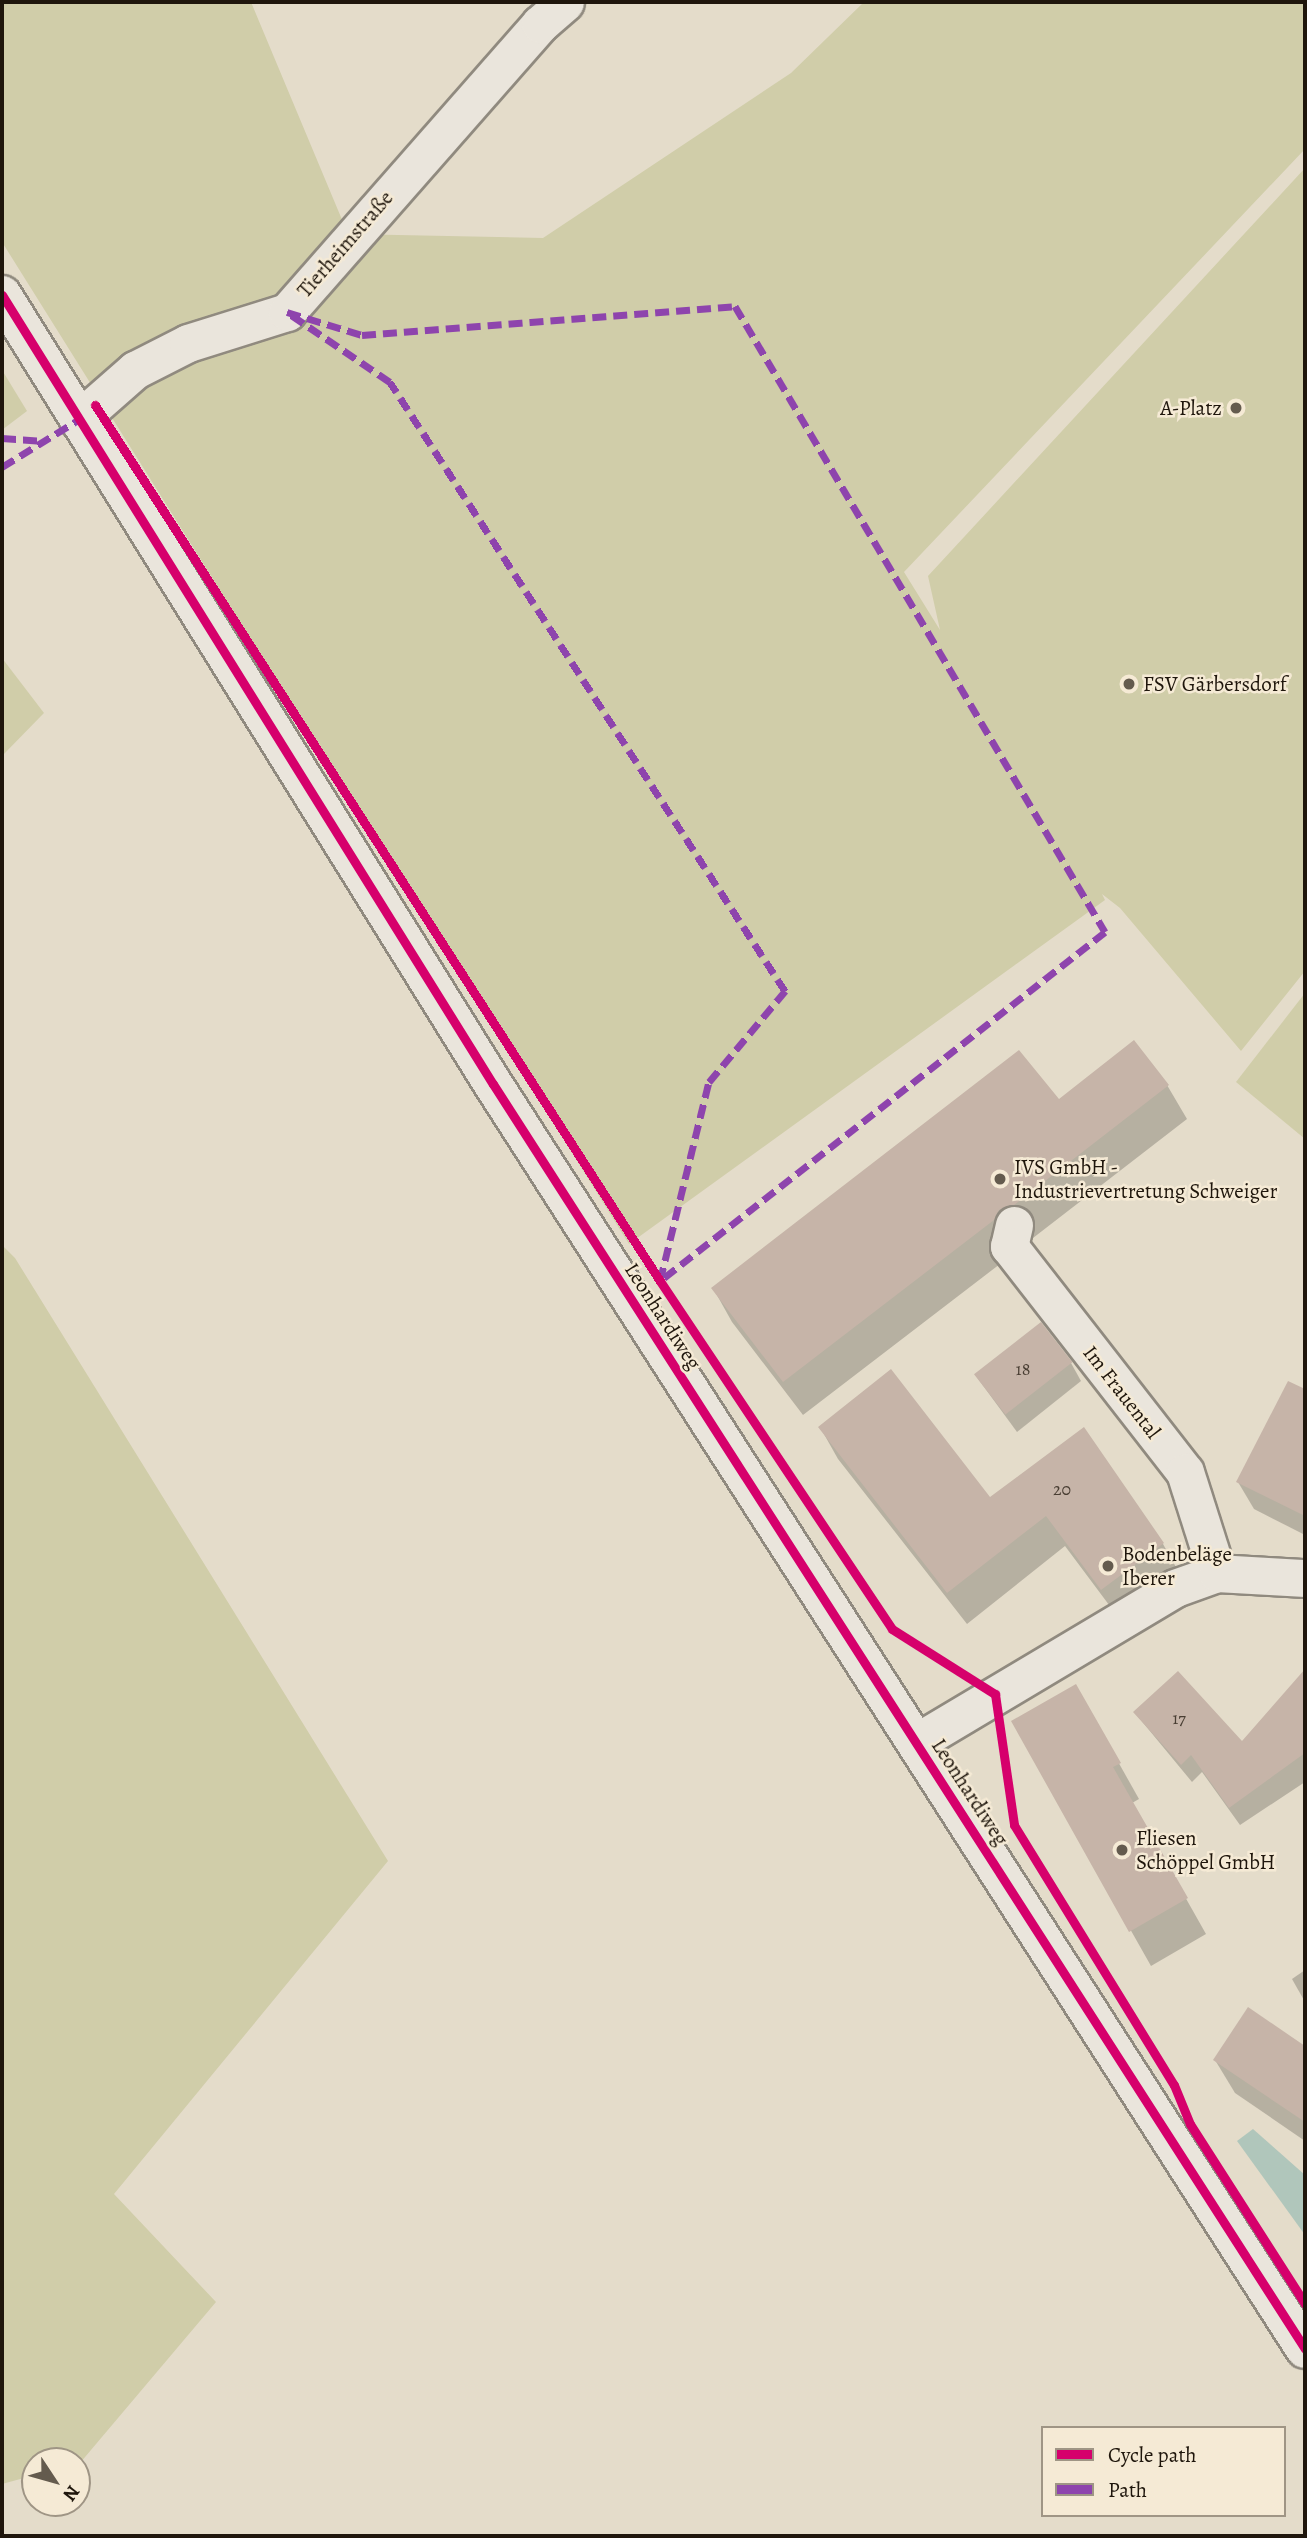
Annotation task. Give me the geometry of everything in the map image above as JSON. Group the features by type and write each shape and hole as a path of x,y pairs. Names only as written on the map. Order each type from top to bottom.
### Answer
{"street":[{"name":"Tierheimstraße","path":"78,420 135,370 188,343 286,312 540,24 565,2"},
{"name":"Leonhardiweg","path":"2,295 493,1084 1305,2349"},
{"name":"Im Frauental","path":"1014,1225 1009,1246 1185,1472 1217,1573"},
{"path":"917,1742 1115,1621 1175,1588 1217,1573 1305,1577"}],"shaded area":[{"path":"2,2 251,2 348,234 543,238 791,73 864,2 1305,2 1305,149 904,572 940,630 928,576 1305,168 1305,971 1241,1051 1120,908 1102,894 1105,900 629,1244 2,242"},
{"path":"2,370 27,411 2,430"},
{"path":"2,658 44,713 2,756"},
{"path":"1305,993 1305,1139 1236,1082"},
{"path":"2,1245 15,1258 388,1861 114,2194 216,2302 91,2450 91,2447 21,2447 21,2479 2,2484"},
{"path":"1253,2129 1305,2175 1305,2235 1237,2141"}],"building":[{"path":"1134,1040 1169,1085 1014,1205 999,1210 994,1220 783,1382 711,1288 1019,1050 1059,1099"},
{"path":"1041,1322 1072,1362 1005,1415 974,1374"},
{"path":"891,1369 990,1497 1084,1427 1164,1543 1101,1590 1046,1516 947,1593 818,1427"},
{"path":"1288,1381 1305,1389 1305,1516 1236,1482"},
{"path":"1305,1669 1305,1753 1229,1808 1191,1755 1181,1765 1133,1712 1178,1671 1242,1741"},
{"name":"Fliesen Schöppel GmbH","path":"1076,1684 1121,1763 1113,1767 1188,1898 1129,1932 1011,1721"},
{"path":"1248,2007 1305,2046 1305,2122 1213,2060"}],"marked path":[{"path":"735,306 1105,932 660,1281 709,1082 785,991 390,382 287,312 362,335 735,306"},
{"path":"2,467 78,420"},
{"path":"2,438 44,441"}],"cycle path":[{"path":"2,295 493,1084 1305,2349"},
{"path":"95,405 660,1281 892,1629 995,1694 1014,1825 1174,2085 1190,2124 1305,2304"}],"place":[{"name":"A-Platz","path":"1236,408"},
{"name":"FSV Gärbersdorf","path":"1129,684"},
{"name":"IVS GmbH - Industrievertretung Schweiger","path":"1000,1179"},
{"name":"Bodenbeläge Iberer","path":"1108,1566"},
{"name":"Fliesen Schöppel GmbH","path":"1122,1850"}]}
